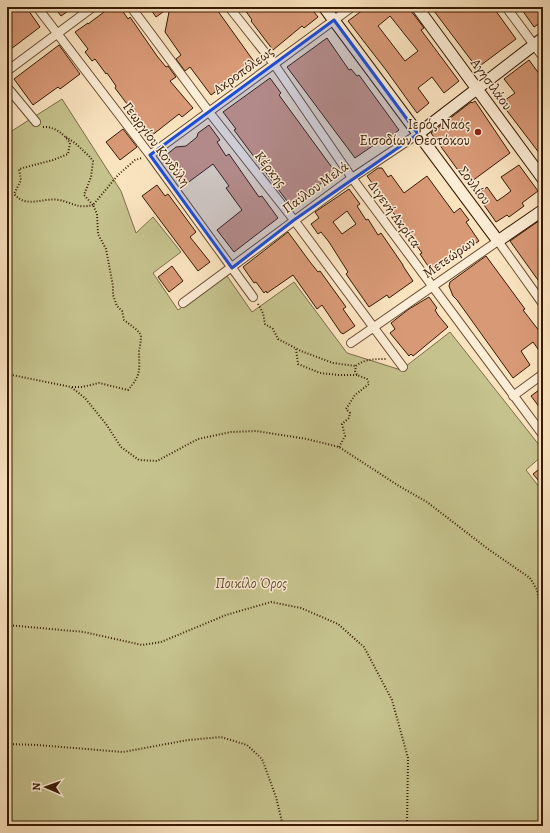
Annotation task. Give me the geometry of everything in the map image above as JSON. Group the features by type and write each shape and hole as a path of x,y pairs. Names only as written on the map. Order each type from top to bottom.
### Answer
{"street":[{"name":"Γεωργίου Κονδύλη","path":"38,7 150,155 253,297"},
{"path":"7,71 93,7"},
{"name":"Κέρκης","path":"131,7 209,112 294,220 403,367"},
{"name":"Διγενή Ακρίτα","path":"229,7 274,64 352,178 543,435"},
{"name":"Σουλίου","path":"324,7 543,304"},
{"name":"Ακροπόλεως","path":"150,155 352,7"},
{"name":"Αγησιλάου","path":"417,7 543,178"},
{"path":"506,7 539,41 543,57"},
{"name":"Παύλου Μελά","path":"182,303 232,268 352,178 418,134 539,41"},
{"path":"7,87 36,122"},
{"name":"Μετεώρων","path":"351,343 543,210"},
{"path":"514,396 543,374"}],"path":[{"path":"7,374 71,387 82,387 99,383 128,390 138,377 140,366 139,357 141,335 124,320 122,311 117,306 113,295 113,286 106,249 98,234 98,214 93,205 84,195 91,177 93,161 75,142 48,127 41,127 36,122"},
{"path":"66,137 70,143 68,154 53,160 19,169 21,180 14,194 19,199 36,203 46,200 58,200 83,208 93,205 110,183 125,168 135,160 150,155"},
{"path":"253,297 264,313 265,324 273,329 278,339 296,349 333,363 356,366"},
{"path":"296,349 298,364 314,371 339,375 357,375 367,379 369,384 354,395 346,409 350,413 349,418 342,424 345,436 339,447"},
{"path":"357,375 355,371 356,366 361,362 388,359 395,356"},
{"path":"71,387 85,398 106,424 121,448 139,460 157,461 198,439 231,432 256,431 307,439 339,447 399,486 427,502 488,549 530,578 537,590 540,606 543,673"},
{"path":"7,626 84,632 142,645 161,642 226,615 272,602 301,608 338,624 364,647 392,700 408,758 407,826"},
{"path":"7,744 123,752 188,740 221,737 247,745 262,758 276,797 283,826"}],"highlighted area":[{"path":"334,20 418,134 294,220 232,268 150,155"}],"green space":[{"name":"Ποικίλο Όρος","path":"62,99 121,191 136,233 153,217 181,252 153,273 178,310 227,276 252,312 294,282 347,353 401,370 450,332 543,450 543,455 526,470 543,492 543,826 7,826 7,134"}],"building":[{"path":"7,7 26,7 40,27 7,52"},
{"path":"54,7 74,7 61,16"},
{"path":"101,7 120,7 128,19 130,17 157,56 166,67 168,66 176,77 170,81 193,108 182,117 179,114 151,136 115,88 116,86 107,73 106,74 95,59 92,61 85,52 88,49 75,32 104,12"},
{"path":"149,7 170,7 156,17"},
{"path":"170,7 215,7 255,63 211,95 190,67 185,71 176,59 181,55 165,32"},
{"path":"243,7 310,7 318,17 304,28 302,26 273,50 251,21 252,20"},
{"path":"367,7 410,7 411,11 424,28 421,30 459,81 444,93 432,77 418,88 429,103 417,113 348,21","holes":["390,16 418,51 405,61 378,26"]},
{"path":"431,7 493,7 516,39 477,68"},
{"path":"520,7 543,7 543,21 534,27"},
{"path":"327,38 349,70 351,69 357,76 359,75 399,130 385,140 384,138 355,158 287,67"},
{"path":"59,45 80,74 60,89 58,87 33,105 14,79"},
{"path":"529,60 543,79 543,158 501,103 515,93 504,79"},
{"path":"270,78 281,93 279,95 336,173 290,205 234,130 236,129 223,112"},
{"path":"475,101 510,153 468,184 431,133 471,102 472,103"},
{"path":"209,125 220,140 217,142 226,156 229,154 259,197 262,196 278,218 234,252 217,230 242,210 226,188 229,186 213,164 186,184 165,156 176,147 186,146 197,137 198,133"},
{"path":"123,129 137,147 120,160 106,142"},
{"path":"519,165 538,191 522,203 524,206 509,217 507,215 496,222 477,195 487,187 497,201 503,197 511,191 501,177"},
{"path":"378,168 382,168 388,177 391,175 404,193 427,176 454,213 460,208 469,220 466,222 479,241 432,272 420,254 422,253 367,176"},
{"path":"157,185 165,196 168,194 196,232 190,237 210,262 198,271 142,196"},
{"path":"349,189 360,204 357,206 366,220 368,219 378,235 381,233 413,281 389,298 387,295 369,307 346,274 348,272 329,242 321,232 318,234 311,224 319,218 315,212","holes":["347,211 356,224 342,234 333,222"]},
{"path":"543,218 543,287 510,241"},
{"path":"288,232 318,272 320,271 346,307 343,309 355,326 343,334 322,305 317,309 293,275 267,293 266,291 264,293 256,282 254,283 243,267"},
{"path":"486,256 525,309 523,310 543,336 543,356 533,342 521,351 530,365 513,378 453,296 449,286 450,282"},
{"path":"172,266 183,281 169,292 158,277"},
{"path":"429,297 437,308 435,310 438,315 448,327 413,356 411,354 409,356 390,333 395,329 391,323 409,309"},
{"path":"543,387 543,412 531,396"},
{"path":"543,466 543,486 533,474"}],"place":[{"name":"Ιερός Ναός Εισοδίων Θεοτόκου","path":"478,132"}]}
